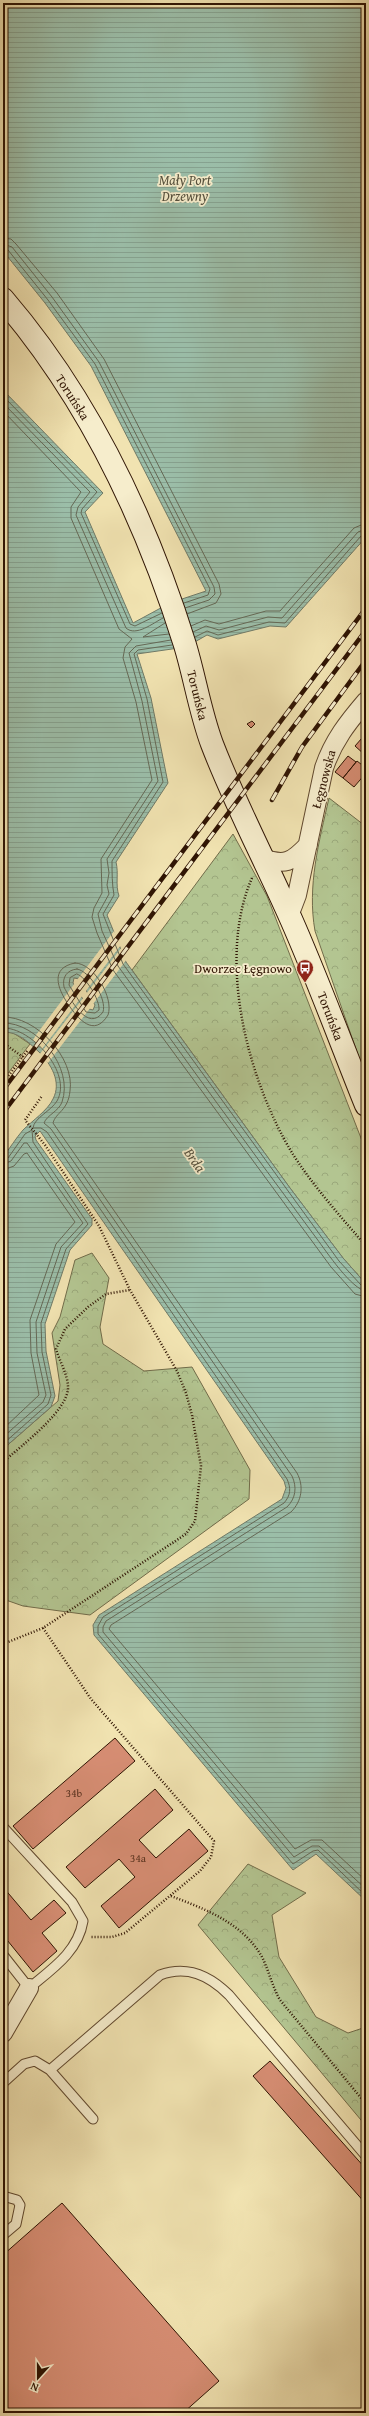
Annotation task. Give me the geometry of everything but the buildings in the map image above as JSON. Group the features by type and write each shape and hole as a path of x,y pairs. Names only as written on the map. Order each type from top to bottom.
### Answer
{"street":[{"name":"Toruńska","path":"3,299 45,354 84,411 126,490 186,647 205,724 232,794 289,916 366,1106"},
{"name":"Łęgnowska","path":"289,916 297,895 324,768 330,750 343,729 366,701"},
{"path":"262,858 275,862 289,861 308,845"},
{"path":"3,2033 29,1988"}],"lane":[{"path":"3,1828 76,1907 83,1921 78,1936 62,1960 29,1988 3,1955"},
{"path":"50,2070 160,1975 170,1971 192,1971 213,1981 229,1995 366,2156"},
{"path":"3,2083 24,2064 35,2061 50,2070 93,2119"},
{"path":"3,2235 16,2224 20,2214 20,2204 16,2200 4,2195"}],"path":[{"path":"262,858 242,902 238,949 238,982 244,1027 255,1072 277,1125 294,1156 314,1184 366,1246"},
{"path":"3,1048 6,1044 23,1057"},
{"path":"3,1083 28,1050"},
{"path":"3,1644 43,1628 186,1534 195,1522 201,1466 192,1415 177,1371 130,1290 99,1226 45,1145 24,1120 42,1096"},
{"path":"3,1462 39,1430 63,1403 68,1387 56,1349 65,1329 88,1307 106,1294 130,1290"},
{"path":"43,1628 92,1699 214,1841 214,1850 206,1864 171,1896 125,1933 112,1937 78,1936"},
{"path":"171,1896 228,1922 251,1944 261,1956 271,1976 272,1987 280,2000 366,2104"}],"green space":[{"path":"329,798 364,825 366,823 366,1078 315,931 312,897 313,881 318,848"},
{"path":"233,834 267,896 366,1151 366,1284 343,1258 290,1188 132,970"},
{"path":"3,1032 12,1032 30,1044 3,1080"},
{"path":"92,1253 109,1278 100,1327 103,1344 144,1371 192,1367 250,1470 249,1499 90,1615 23,1606 3,1599 3,1449 58,1401 60,1385 52,1333 60,1317 75,1260"},
{"path":"248,1864 306,1893 272,1915 279,1957 316,2017 348,2033 366,2027 366,2126 198,1925"}],"water":[{"path":"3,3 366,3 366,537 286,627 270,626 218,639 207,635 186,647 137,654 151,698 168,783 116,862 117,887 119,896 107,915 126,962 290,1188 343,1258 366,1284 366,1901 316,1854 293,1870 94,1635 93,1625 99,1615 282,1499 286,1488 284,1481 40,1131 35,1136 36,1140 92,1219 92,1225 70,1250 45,1324 46,1351 55,1396 51,1407 3,1449 3,1157 23,1130 51,1103 55,1093 56,1080 48,1062 27,1041 9,1032 3,1032 3,390 103,493 85,512 133,623 170,603 206,591 91,366 45,303 3,251","holes":["74,978 79,979 95,1005 93,1010 89,1009 73,983"]}],"pier":[{"path":"114,931 121,945 85,992 77,980"},
{"path":"122,947 127,959 93,1004 86,994"},
{"path":"75,983 83,995 42,1049 33,1040"},
{"path":"84,997 91,1007 48,1063 39,1055"}],"railway":[{"path":"3,1090 366,608"},
{"path":"3,1113 366,630"},
{"path":"272,800 302,747 366,660"}],"place":[{"name":"Dworzec Łęgnowo","path":"305,983"}],"water label":[{"name":"Mały Port Drzewny","path":"185,188"},
{"name":"Brda","path":"195,1160"}]}
